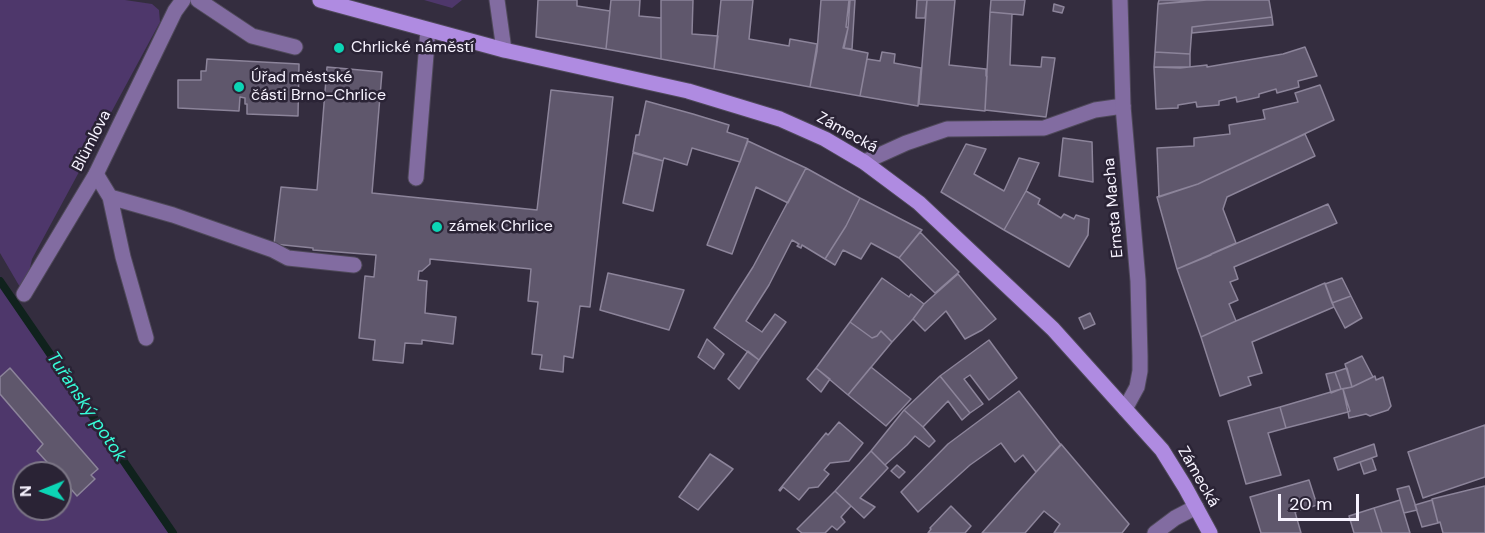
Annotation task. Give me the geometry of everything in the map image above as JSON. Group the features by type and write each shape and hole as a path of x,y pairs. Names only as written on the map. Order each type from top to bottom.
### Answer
{"street":[{"name":"Blümlova","path":"24,294 96,174 175,11 183,0"},
{"path":"198,0 252,36 295,47"},
{"name":"Zámecká","path":"320,0 504,50 688,91 780,119 825,139 864,162 919,202 1053,329 1162,450 1210,533"},
{"path":"497,0 504,50"},
{"name":"Ernsta Macha","path":"1120,0 1123,106 1138,281 1140,356 1137,387 1125,409"},
{"path":"416,178 428,30"},
{"path":"864,162 906,143 947,129 1044,128 1095,110 1123,106"},
{"path":"96,174 110,197 123,257 146,338"},
{"path":"110,197 173,215 273,250 288,258 354,265"},
{"path":"1155,533 1175,518 1196,507"}],"shaded area":[{"path":"0,0 125,0 152,4 159,10 160,22 32,259 24,294 0,253"},
{"path":"424,0 462,0 452,8"},
{"path":"0,276 62,382 173,533 0,533"}],"building":[{"path":"538,0 577,0 577,6 610,11 606,49 536,37"},
{"path":"611,0 640,0 639,16 661,18 661,59 606,49"},
{"path":"661,0 693,0 692,34 718,36 714,69 661,59"},
{"path":"721,0 753,0 749,39 789,46 790,39 817,44 810,87 714,69"},
{"path":"821,0 849,0 846,27 848,28 843,48 868,53 860,96 810,87 817,51"},
{"path":"850,0 855,0 852,49 844,48"},
{"path":"917,0 927,0 925,18 916,18"},
{"path":"927,0 955,0 949,65 986,69 985,111 919,104"},
{"path":"991,0 1025,0 1023,15 990,12"},
{"path":"1159,0 1196,0 1158,4"},
{"path":"1207,0 1269,0 1272,17 1192,27 1190,54 1155,52 1158,4"},
{"path":"1054,4 1064,7 1062,13 1053,11"},
{"path":"990,12 1012,14 1010,65 1041,67 1042,57 1055,58 1046,117 985,110"},
{"path":"1272,17 1273,25 1192,33 1192,27"},
{"path":"1305,47 1317,76 1298,81 1299,87 1277,93 1276,89 1259,94 1259,97 1237,102 1236,97 1219,101 1219,105 1197,107 1196,102 1178,105 1178,108 1156,109 1154,67 1180,68 1207,65 1207,67 1283,54"},
{"path":"882,52 895,54 894,63 921,68 918,106 860,96 867,59 880,61"},
{"path":"1155,52 1190,54 1190,67 1154,67"},
{"name":"Úřad městské části Brno-Chrlice","path":"207,59 299,64 298,116 247,114 245,98 240,97 239,111 178,108 178,80 201,80 201,71 206,71"},
{"name":"zámek Chrlice","path":"327,67 382,72 372,193 537,210 551,90 613,97 590,307 580,306 573,358 564,356 563,372 540,369 542,355 532,354 538,302 528,301 531,269 430,259 430,264 419,271 418,280 427,281 425,313 456,317 453,344 422,340 422,344 405,343 403,363 373,360 375,340 359,338 365,276 374,277 376,255 274,244 281,187 317,190"},
{"path":"1320,85 1334,120 1198,184 1159,197 1157,148 1194,146 1194,138 1230,134 1229,125 1265,119 1263,110 1298,102 1295,93"},
{"path":"646,101 729,125 727,132 748,139 740,162 692,148 687,165 633,152"},
{"path":"1305,134 1315,156 1227,197 1223,209 1236,243 1177,269 1157,197 1198,184"},
{"path":"1063,138 1092,142 1093,182 1059,176"},
{"path":"748,141 806,168 788,203 756,187 732,254 707,245"},
{"path":"966,144 986,149 974,174 1004,191 1019,158 1039,163 1004,230 941,192"},
{"path":"633,153 663,161 653,211 623,203"},
{"path":"806,168 860,198 825,259 802,245 801,248 797,246 799,244 792,240 769,285 746,321 762,332 775,314 786,322 759,360 714,328 753,267"},
{"path":"1026,191 1040,199 1038,204 1061,218 1064,214 1074,219 1076,215 1089,219 1088,235 1069,267 1004,230"},
{"path":"860,198 922,230 899,258 871,243 861,259 843,250 835,265 825,259"},
{"path":"1328,204 1337,223 1234,267 1238,279 1230,282 1238,300 1229,304 1236,321 1201,337 1177,269"},
{"path":"920,232 959,272 935,293 899,258"},
{"path":"608,273 684,290 669,330 600,310"},
{"path":"958,274 996,319 965,339 946,311 925,331 913,319 924,304"},
{"path":"882,278 909,297 911,294 924,304 892,342 881,331 872,338 850,322"},
{"path":"1342,278 1351,296 1332,303 1325,284"},
{"path":"1325,283 1334,307 1252,342 1262,373 1248,377 1251,385 1220,396 1201,337"},
{"path":"1351,296 1362,318 1345,328 1332,303"},
{"path":"1090,313 1095,324 1084,329 1079,318"},
{"path":"850,322 872,338 881,331 892,342 848,395 816,368"},
{"path":"707,339 724,354 714,369 698,357"},
{"path":"989,340 1017,378 989,400 970,375 964,379 983,404 970,413 940,376"},
{"path":"748,351 759,360 739,389 728,379"},
{"path":"1362,356 1373,377 1352,387 1345,364"},
{"path":"871,367 911,399 886,426 848,395"},
{"path":"10,368 98,469 91,475 95,479 77,496 72,490 72,461 46,461 37,451 43,444 0,394 0,377"},
{"path":"816,368 830,379 821,392 807,379"},
{"path":"1347,368 1352,387 1341,389 1335,372"},
{"path":"1335,372 1341,389 1331,393 1326,374"},
{"path":"940,376 970,413 962,420 948,401 923,427 904,410"},
{"path":"1375,376 1376,380 1383,377 1391,406 1388,410 1370,416 1366,414 1349,418 1348,412 1350,411 1343,389"},
{"path":"1343,389 1348,412 1286,428 1280,407"},
{"path":"1019,391 1061,445 1036,472 1023,455 1015,462 1001,443 970,465 918,512 901,492 948,444"},
{"path":"1280,407 1286,428 1268,433 1281,475 1246,484 1228,421"},
{"path":"904,410 935,441 929,447 915,436 885,465 871,451"},
{"path":"839,422 863,443 849,461 830,463 824,470 829,474 818,487 809,488 799,500 783,487 780,491 779,490 826,433 828,435"},
{"path":"1485,425 1485,477 1423,498 1408,452"},
{"path":"1061,444 1129,524 1122,533 1054,533 1060,524 1044,511 1025,533 982,533"},
{"path":"1374,444 1377,456 1338,470 1334,458"},
{"path":"871,451 888,468 860,498 875,507 864,518 835,491"},
{"path":"710,454 733,469 698,510 679,497"},
{"path":"1372,458 1376,470 1364,474 1360,462"},
{"path":"897,465 905,472 899,478 891,471"},
{"path":"1309,480 1317,505 1295,512 1301,533 1261,533 1250,497"},
{"path":"1409,486 1417,510 1404,513 1397,489"},
{"path":"1485,486 1485,533 1443,533 1432,499"},
{"path":"835,491 851,506 841,517 845,522 837,530 832,526 825,533 802,533 797,529"},
{"path":"1400,500 1410,533 1382,533 1374,508"},
{"path":"1432,500 1438,523 1422,527 1415,505"},
{"path":"951,506 971,526 965,533 928,533 930,528"},
{"path":"1374,508 1382,533 1354,533 1349,516"}],"waterway":[{"name":"Tuřanský potok","path":"0,281 173,533"}],"place":[{"name":"Chrlické náměstí","path":"339,48"},
{"name":"Úřad městské části Brno-Chrlice","path":"239,87"},
{"name":"zámek Chrlice","path":"437,227"}]}
